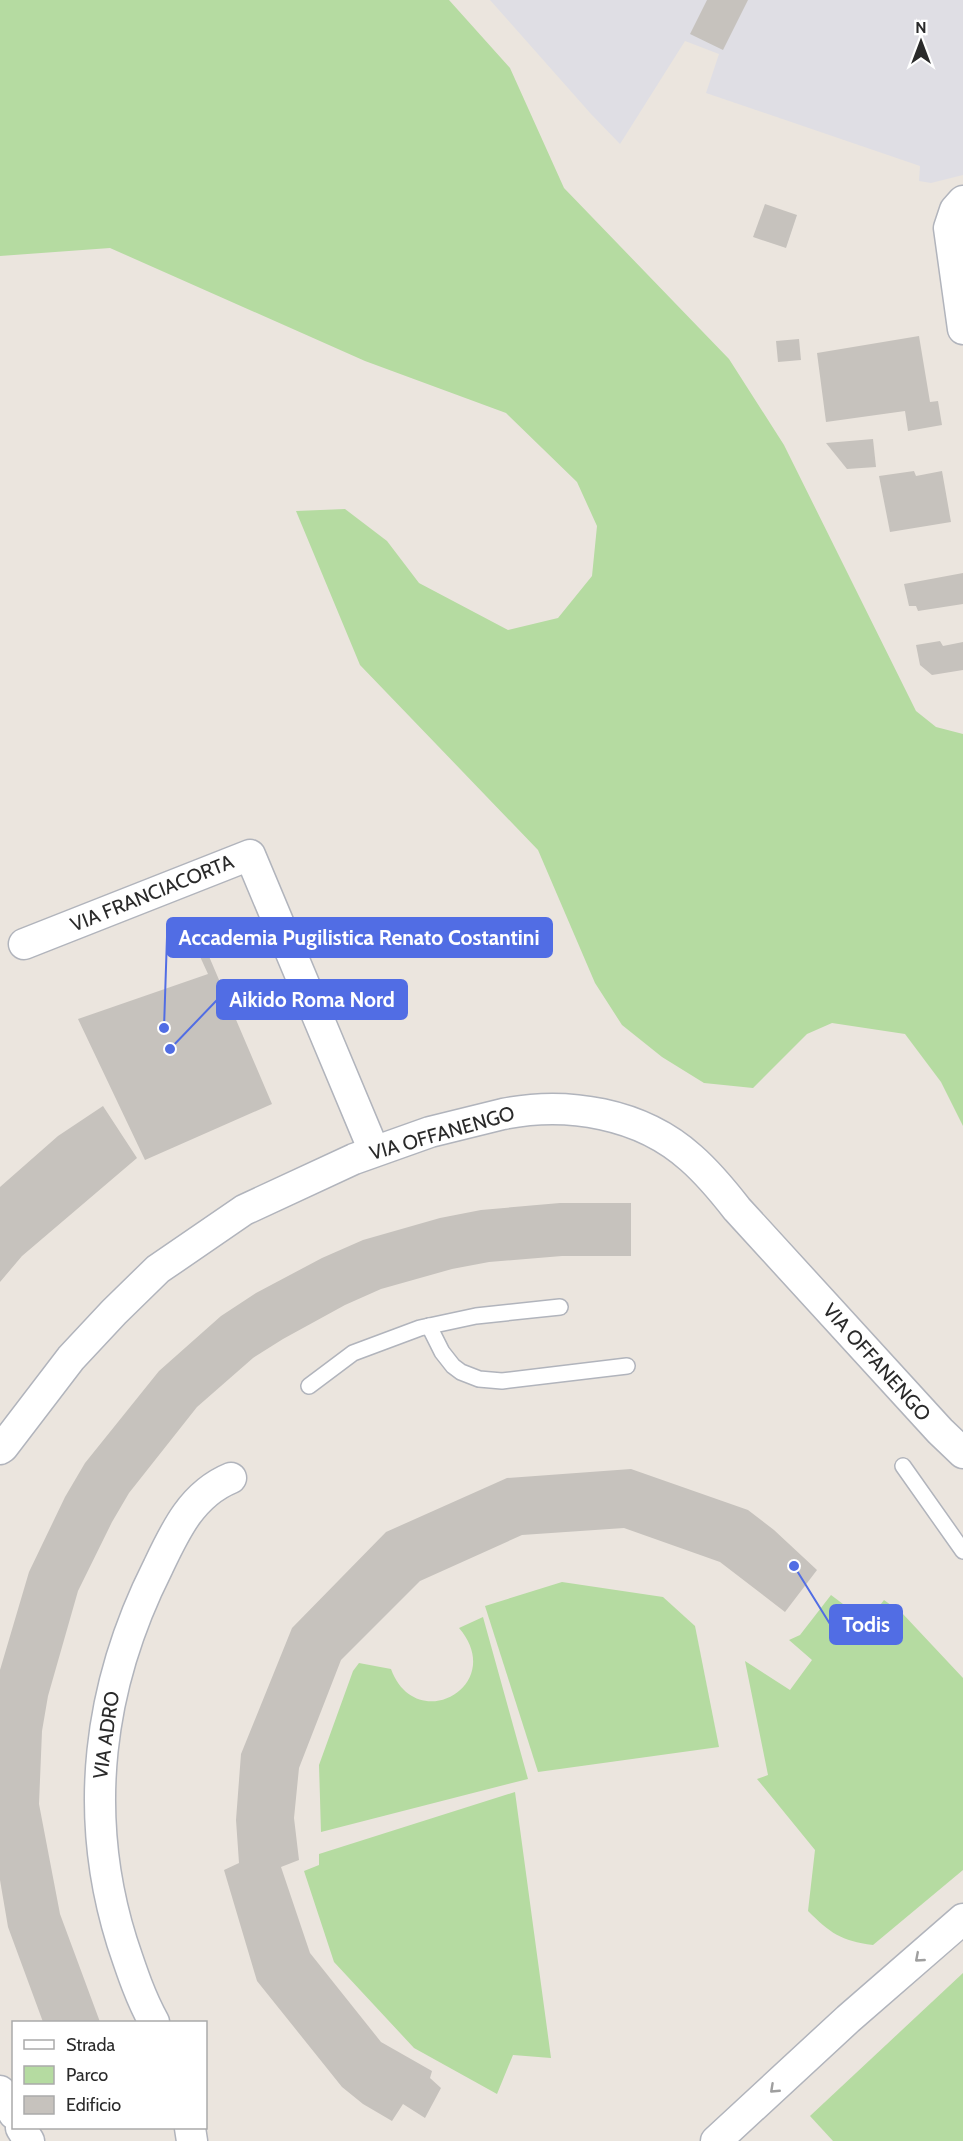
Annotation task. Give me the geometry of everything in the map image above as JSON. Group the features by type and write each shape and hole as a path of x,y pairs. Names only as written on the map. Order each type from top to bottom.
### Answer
{"street":[{"path":"963,201 950,219 949,238 963,329"},
{"name":"VIA FRANCIACORTA","path":"24,944 250,855 374,1151"},
{"name":"VIA OFFANENGO","path":"0,1449 71,1358 114,1312 158,1269 244,1210 326,1170 374,1151 452,1126 511,1112 535,1109 572,1109 631,1123 661,1137 690,1157 963,1453"},
{"name":"VIA ADRO","path":"153,2021 126,1956 110,1896 103,1848 99,1789 105,1722 123,1649 142,1600 167,1548 200,1497 231,1478"},
{"path":"716,2141 848,2019 963,1919"},
{"path":"0,2091 12,2111"}],"lane":[{"path":"309,1386 353,1353 429,1326 476,1316 560,1307"},
{"path":"429,1326 442,1352 453,1366 479,1379 502,1381 627,1366"},
{"path":"903,1466 963,1551"}],"shaded area":[{"path":"490,0 963,0 963,175 931,183 919,181 920,166 706,93 719,54 685,41 620,144"}],"green space":[{"path":"0,0 449,0 510,68 564,188 729,359 784,445 916,711 936,727 963,734 963,1126 941,1082 905,1034 832,1023 807,1034 753,1088 704,1083 662,1057 622,1025 595,983 538,850 360,665 296,511 345,509 387,541 419,583 508,630 558,618 592,576 597,526 577,482 506,413 365,361 110,248 0,256"},
{"path":"562,1582 663,1597 695,1626 719,1747 538,1772 485,1606"},
{"path":"831,1595 867,1622 884,1600 902,1613 963,1678 963,1870 873,1945 837,1935 808,1911 815,1850 757,1779 768,1775 745,1661 790,1690 812,1660 789,1640 800,1635"},
{"path":"483,1617 528,1779 321,1832 319,1765 353,1671 359,1663 391,1669 403,1689 419,1699 436,1701 453,1695 466,1684 473,1668 471,1649 459,1628"},
{"path":"515,1792 551,2058 513,2055 497,2094 414,2048 334,1962 304,1871 319,1865 319,1854"},
{"path":"963,1973 963,2141 833,2141 810,2116"}],"building":[{"path":"707,0 748,0 723,50 690,34"},
{"path":"765,204 797,215 786,248 753,237"},
{"path":"919,336 930,402 938,401 942,425 908,431 905,411 826,422 817,353"},
{"path":"799,339 801,360 778,362 776,341"},
{"path":"873,439 876,467 847,469 826,443"},
{"path":"914,471 916,476 942,471 951,522 890,532 879,476"},
{"path":"963,573 963,604 918,611 916,606 909,606 904,584"},
{"path":"940,641 943,646 963,642 963,670 932,675 920,665 916,645"},
{"path":"205,947 272,1104 145,1160 78,1019 208,974 197,950"},
{"path":"103,1106 137,1158 22,1256 0,1282 0,1187 58,1136"},
{"path":"560,1203 631,1203 631,1256 562,1256 489,1262 452,1269 381,1289 345,1305 253,1358 197,1407 129,1493 112,1522 78,1591 48,1696 42,1731 39,1804 60,1914 100,2021 43,2021 8,1927 0,1880 0,1670 29,1572 65,1497 85,1463 159,1371 221,1316 256,1293 322,1258 363,1240 440,1218 481,1210"},
{"path":"631,1469 748,1510 774,1530 817,1570 785,1612 720,1562 624,1528 522,1535 420,1581 341,1660 299,1768 294,1818 299,1860 281,1867 310,1953 381,2042 432,2071 430,2078 441,2088 425,2118 403,2104 392,2121 363,2104 342,2087 257,1981 224,1870 239,1863 236,1820 241,1754 292,1628 386,1532 507,1478"}],"place":[{"name":"Accademia Pugilistica Renato Costantini","path":"164,1028"},
{"name":"Aikido Roma Nord","path":"170,1049"},
{"name":"Todis","path":"794,1566"}]}
